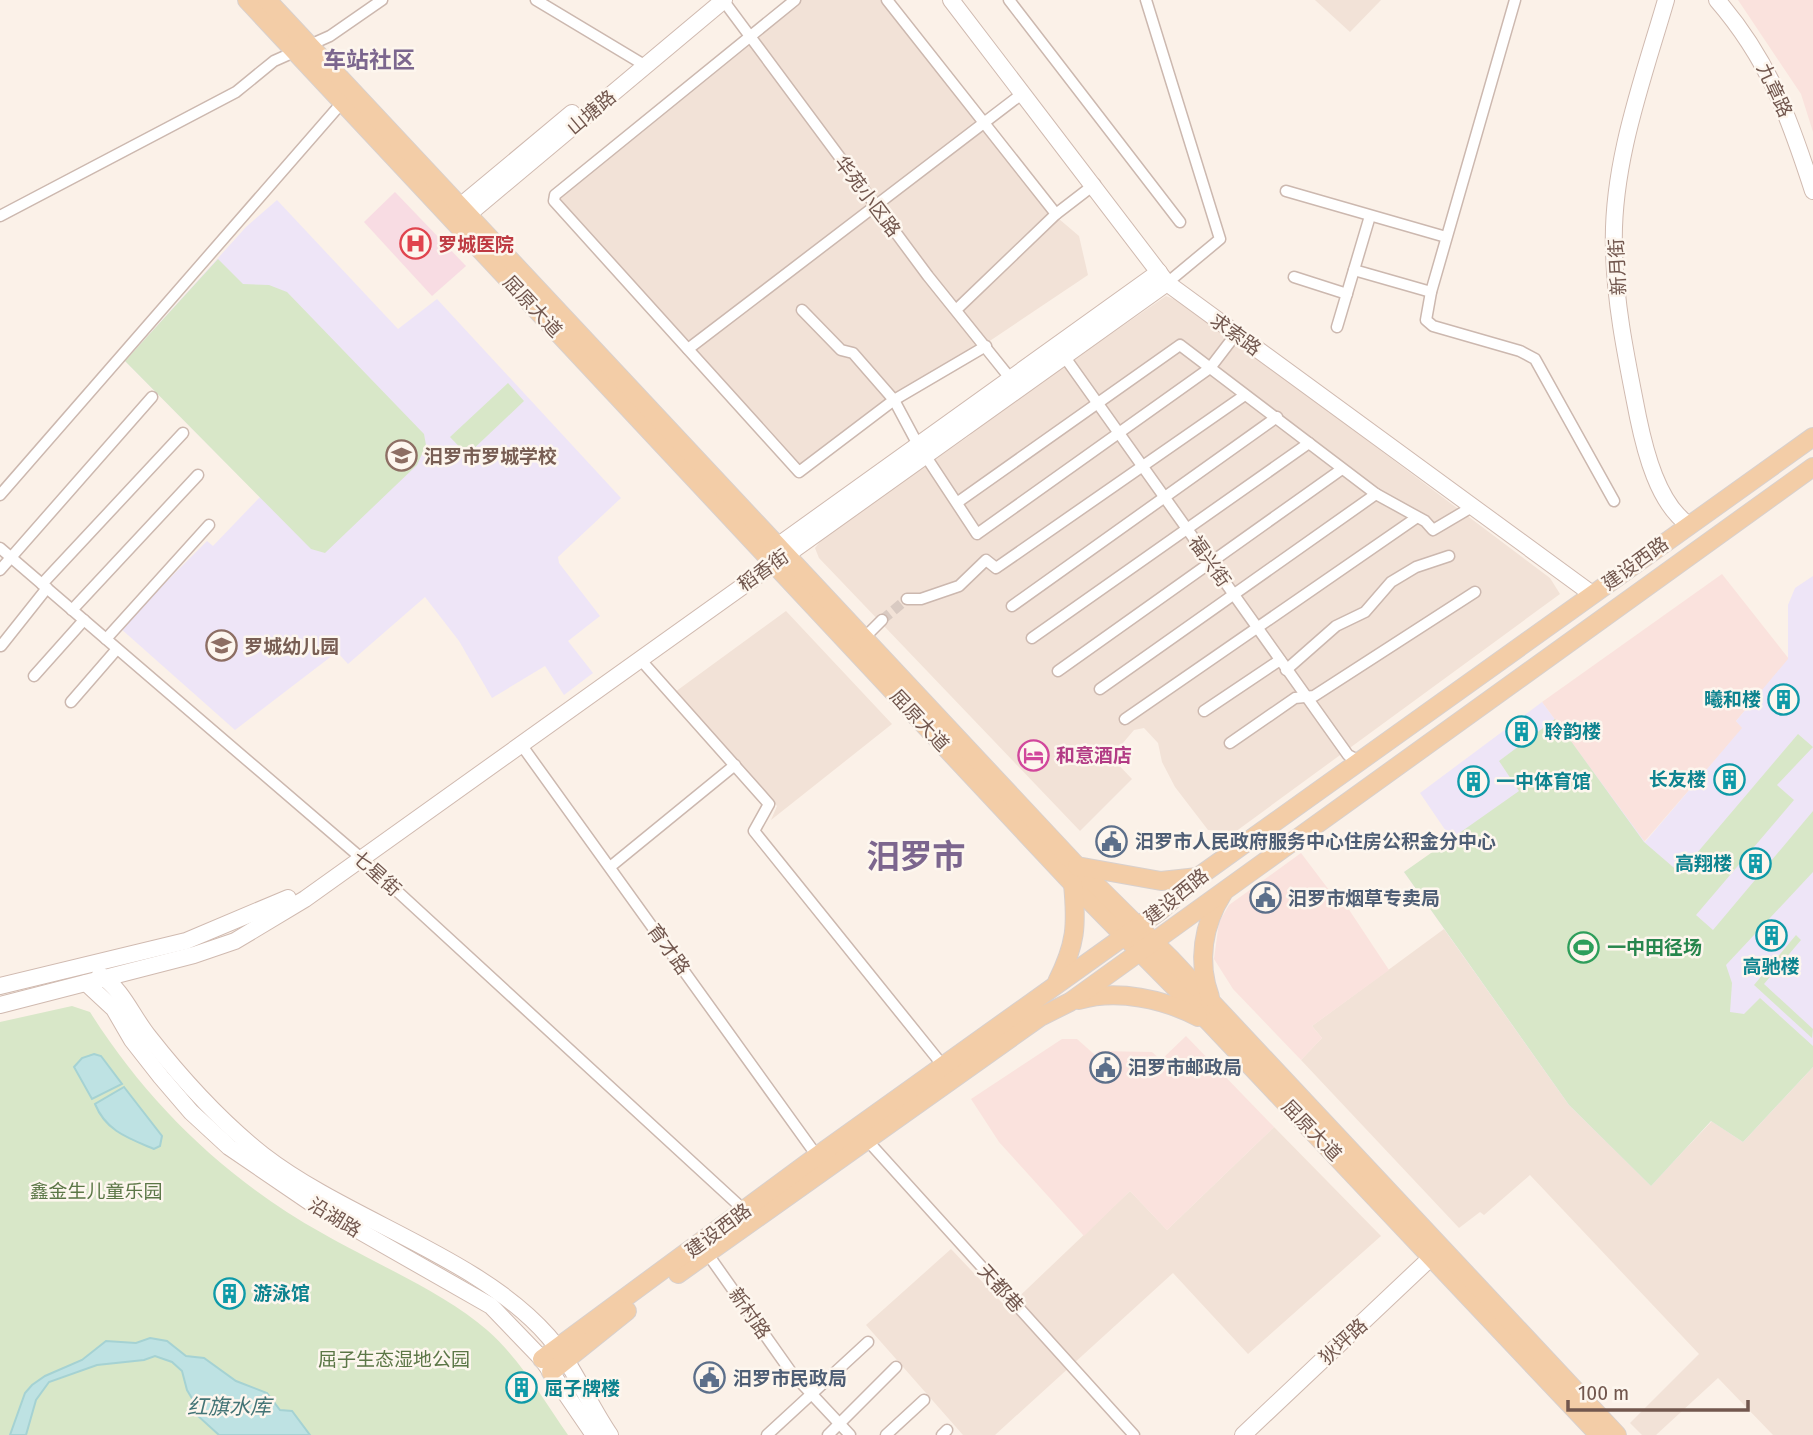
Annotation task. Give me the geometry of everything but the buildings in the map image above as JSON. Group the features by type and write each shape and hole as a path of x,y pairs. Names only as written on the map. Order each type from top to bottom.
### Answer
{"main road":[{"name":"屈原大道","path":"247,0 303,49 459,215 775,555 1073,884 1131,931"},
{"name":"屈原大道","path":"267,0 303,49"},
{"name":"建设西路","path":"562,1355 744,1210 817,1156 1131,931 1198,877 1813,437"},
{"name":"建设西路","path":"546,1365 622,1315 1040,1017 1070,1002 1813,467"},
{"name":"屈原大道","path":"775,555 864,638 1077,866 1131,931 1212,1003 1599,1435"},
{"path":"1077,866 1161,881 1198,877"},
{"path":"1056,983 1072,951 1076,915 1073,884"},
{"path":"1212,1003 1202,970 1204,944 1211,911 1227,888"},
{"name":"屈原大道","path":"1146,946 1210,1023 1617,1435"},
{"path":"1070,1002 1106,995 1159,1001 1175,1005 1210,1023"}],"street":[{"path":"0,216 236,92 270,64 330,36 382,0"},
{"path":"536,0 640,63"},
{"name":"山塘路","path":"459,215 640,63 709,0"},
{"name":"山塘路","path":"640,63 723,0"},
{"name":"华苑小区路","path":"723,0 928,276 1014,383"},
{"path":"795,0 555,195 554,201 799,472 894,400 986,346"},
{"path":"887,0 1056,214"},
{"name":"求索路","path":"951,0 1095,184 1163,277 1236,334 1592,594"},
{"path":"1009,0 1180,222"},
{"path":"1014,383 1220,239 1146,0"},
{"path":"1515,0 1431,292 1426,320 1433,326 1535,359 1614,501"},
{"name":"新月街","path":"1666,0 1633,112 1618,193 1614,247 1626,359 1643,441 1660,485 1680,519 1689,525"},
{"name":"九章路","path":"1717,0 1760,58 1784,104 1813,191"},
{"name":"九章路","path":"1727,0 1767,56 1791,100 1813,164"},
{"path":"688,349 1023,93"},
{"path":"0,495 347,96"},
{"path":"957,309 1056,214 1095,184"},
{"path":"1286,191 1447,237"},
{"path":"1337,327 1370,216"},
{"path":"1354,270 1431,292"},
{"name":"稻香街","path":"357,854 639,658 775,555 1014,383 1064,356 1163,277"},
{"path":"1294,277 1347,294"},
{"path":"802,310 841,349 853,353 894,400 921,449 977,534 1210,368 1236,334"},
{"path":"958,502 1180,345 1376,494 1425,521 1433,530 1472,507"},
{"name":"福兴街","path":"1064,356 1348,755 1361,762"},
{"path":"907,599 921,599 959,586 986,560 996,568 1245,395"},
{"path":"0,570 152,397"},
{"path":"1012,606 1276,417"},
{"path":"1,646 45,586 183,433"},
{"path":"1032,638 1309,443"},
{"path":"1058,671 1342,468"},
{"path":"72,610 198,475"},
{"path":"1100,690 1376,494"},
{"path":"1125,719 1416,518"},
{"path":"106,639 209,525"},
{"name":"七星街","path":"0,548 357,854 744,1210"},
{"path":"0,986 186,941 281,903 357,854 775,555"},
{"path":"1204,711 1283,665 1336,626 1364,612 1391,582 1416,567 1449,555"},
{"path":"1230,743 1295,698 1314,696 1475,592"},
{"path":"34,676 84,620"},
{"path":"864,638 882,620"},
{"path":"71,702 117,649"},
{"path":"639,658 769,804 754,831 944,1067"},
{"name":"育才路","path":"520,743 817,1156"},
{"path":"610,867 735,765"},
{"path":"0,1005 149,967 235,941 305,899 357,854"},
{"name":"沿湖路","path":"86,966 105,978 125,999 146,1034 185,1081 263,1155 304,1182 506,1298 562,1355 610,1435"},
{"path":"125,999 131,983 149,967"},
{"name":"沿湖路","path":"86,983 114,1009 132,1040 191,1112 229,1147 314,1205 491,1306 546,1365 594,1435"},
{"name":"天都巷","path":"867,1140 1134,1435"},
{"name":"狄坪路","path":"1243,1435 1437,1252"},
{"name":"新村路","path":"707,1253 791,1373 850,1435"},
{"path":"491,1306 506,1298"},
{"path":"767,1435 868,1342"},
{"path":"828,1435 896,1367"},
{"path":"886,1435 924,1400"}],"shaded area":[{"path":"800,0 884,0 1052,213 1079,236 1088,275 799,469 556,199"},
{"path":"1315,0 1381,0 1350,32"},
{"path":"1738,0 1813,0 1813,132 1801,94"},
{"name":"罗城医院","path":"395,192 466,266 432,296 364,222"},
{"name":"汨罗市罗城学校","path":"277,200 398,329 437,299 621,498 558,557 559,563 600,616 568,641 593,673 564,695 545,666 492,698 459,641 425,597 348,664 337,652 235,730 120,628 207,541 213,546 260,497 125,361 246,227"},
{"path":"1166,296 1186,304 1550,578 1560,594 1235,832 1208,830 1175,787 1162,762 1158,743 1144,728 1134,730 1111,757 1132,779 1080,831 819,558 815,548 826,534"},
{"path":"1722,574 1789,659 1736,721 1743,728 1644,842 1542,702"},
{"path":"1813,576 1813,1067 1743,1142 1711,1121 1651,1186 1569,1105 1404,872 1452,840 1420,793 1542,702 1645,842 1742,728 1736,721 1788,659 1788,605 1795,588"},
{"path":"786,611 892,724 771,820 777,806 675,692"},
{"path":"1301,853 1329,890 1334,887 1389,970 1312,1026 1322,1038 1301,1060 1233,989 1214,959 1219,922 1229,905"},
{"path":"1444,929 1569,1105 1651,1185 1712,1121 1743,1142 1813,1067 1813,1435 1773,1435 1718,1378 1656,1435 1642,1435 1630,1423 1699,1354 1530,1175 1484,1215 1480,1212 1459,1228 1301,1060 1322,1038 1312,1026"},
{"path":"1186,1036 1274,1127 1167,1230 1130,1191 1084,1236 999,1142 971,1099 1062,1039 1077,1039 1095,1055 1099,1051 1152,1052 1161,1060"},
{"path":"1274,1127 1381,1236 1248,1354 1173,1273 995,1435 963,1435 866,1325 951,1249 1007,1308 1130,1191 1167,1230"}],"green space":[{"path":"218,259 243,284 269,285 287,292 424,434 426,445 417,465 325,553 311,549 125,361"},
{"path":"508,383 524,401 467,455 450,437"},
{"name":"一中田径场","path":"1555,719 1644,842 1680,873 1798,734 1813,747 1777,785 1794,800 1696,915 1713,930 1813,811 1813,872 1726,965 1732,983 1730,1012 1744,1014 1760,998 1813,1046 1813,1067 1743,1142 1711,1121 1651,1186 1569,1105 1404,872 1519,791 1499,761"},
{"path":"1796,935 1801,940 1764,984 1813,1029 1812,1038 1754,985"},
{"path":"72,1006 90,1012 137,1078 164,1108 222,1164 254,1189 322,1233 451,1303 487,1330 521,1366 568,1435 0,1435 0,1022"}],"water":[{"path":"94,1054 101,1056 122,1084 92,1099 74,1067 82,1058"},
{"path":"124,1087 162,1136 160,1146 154,1149 127,1137 105,1121 100,1113 95,1104"},
{"name":"红旗水库","path":"150,1338 167,1341 186,1356 204,1358 236,1381 267,1393 280,1410 292,1411 310,1435 219,1435 198,1416 199,1410 187,1390 182,1371 172,1362 155,1356 144,1360 97,1365 49,1382 36,1400 26,1435 10,1435 25,1393 32,1385 45,1376 82,1360 106,1341 136,1343"}],"tunnel":[{"path":"882,620 907,599"}],"place":[{"name":"罗城医院","path":"415,244"},
{"name":"汨罗市罗城学校","path":"401,456"},
{"name":"罗城幼儿园","path":"221,646"},
{"name":"曦和楼","path":"1784,699"},
{"name":"聆韵楼","path":"1521,731"},
{"name":"和意酒店","path":"1033,755"},
{"name":"长友楼","path":"1729,779"},
{"name":"一中体育馆","path":"1473,781"},
{"name":"汨罗市人民政府服务中心住房公积金分中心","path":"1112,841"},
{"name":"高翔楼","path":"1755,863"},
{"name":"汨罗市烟草专卖局","path":"1265,898"},
{"name":"高驰楼","path":"1771,935"},
{"name":"一中田径场","path":"1584,947"},
{"name":"汨罗市邮政局","path":"1105,1067"},
{"name":"游泳馆","path":"230,1293"},
{"name":"汨罗市民政局","path":"710,1378"},
{"name":"屈子牌楼","path":"521,1388"}],"district":[{"name":"车站社区","path":"369,60"},
{"name":"汨罗市","path":"916,856"}],"park label":[{"name":"鑫金生儿童乐园","path":"96,1191"},
{"name":"屈子生态湿地公园","path":"394,1359"}]}
